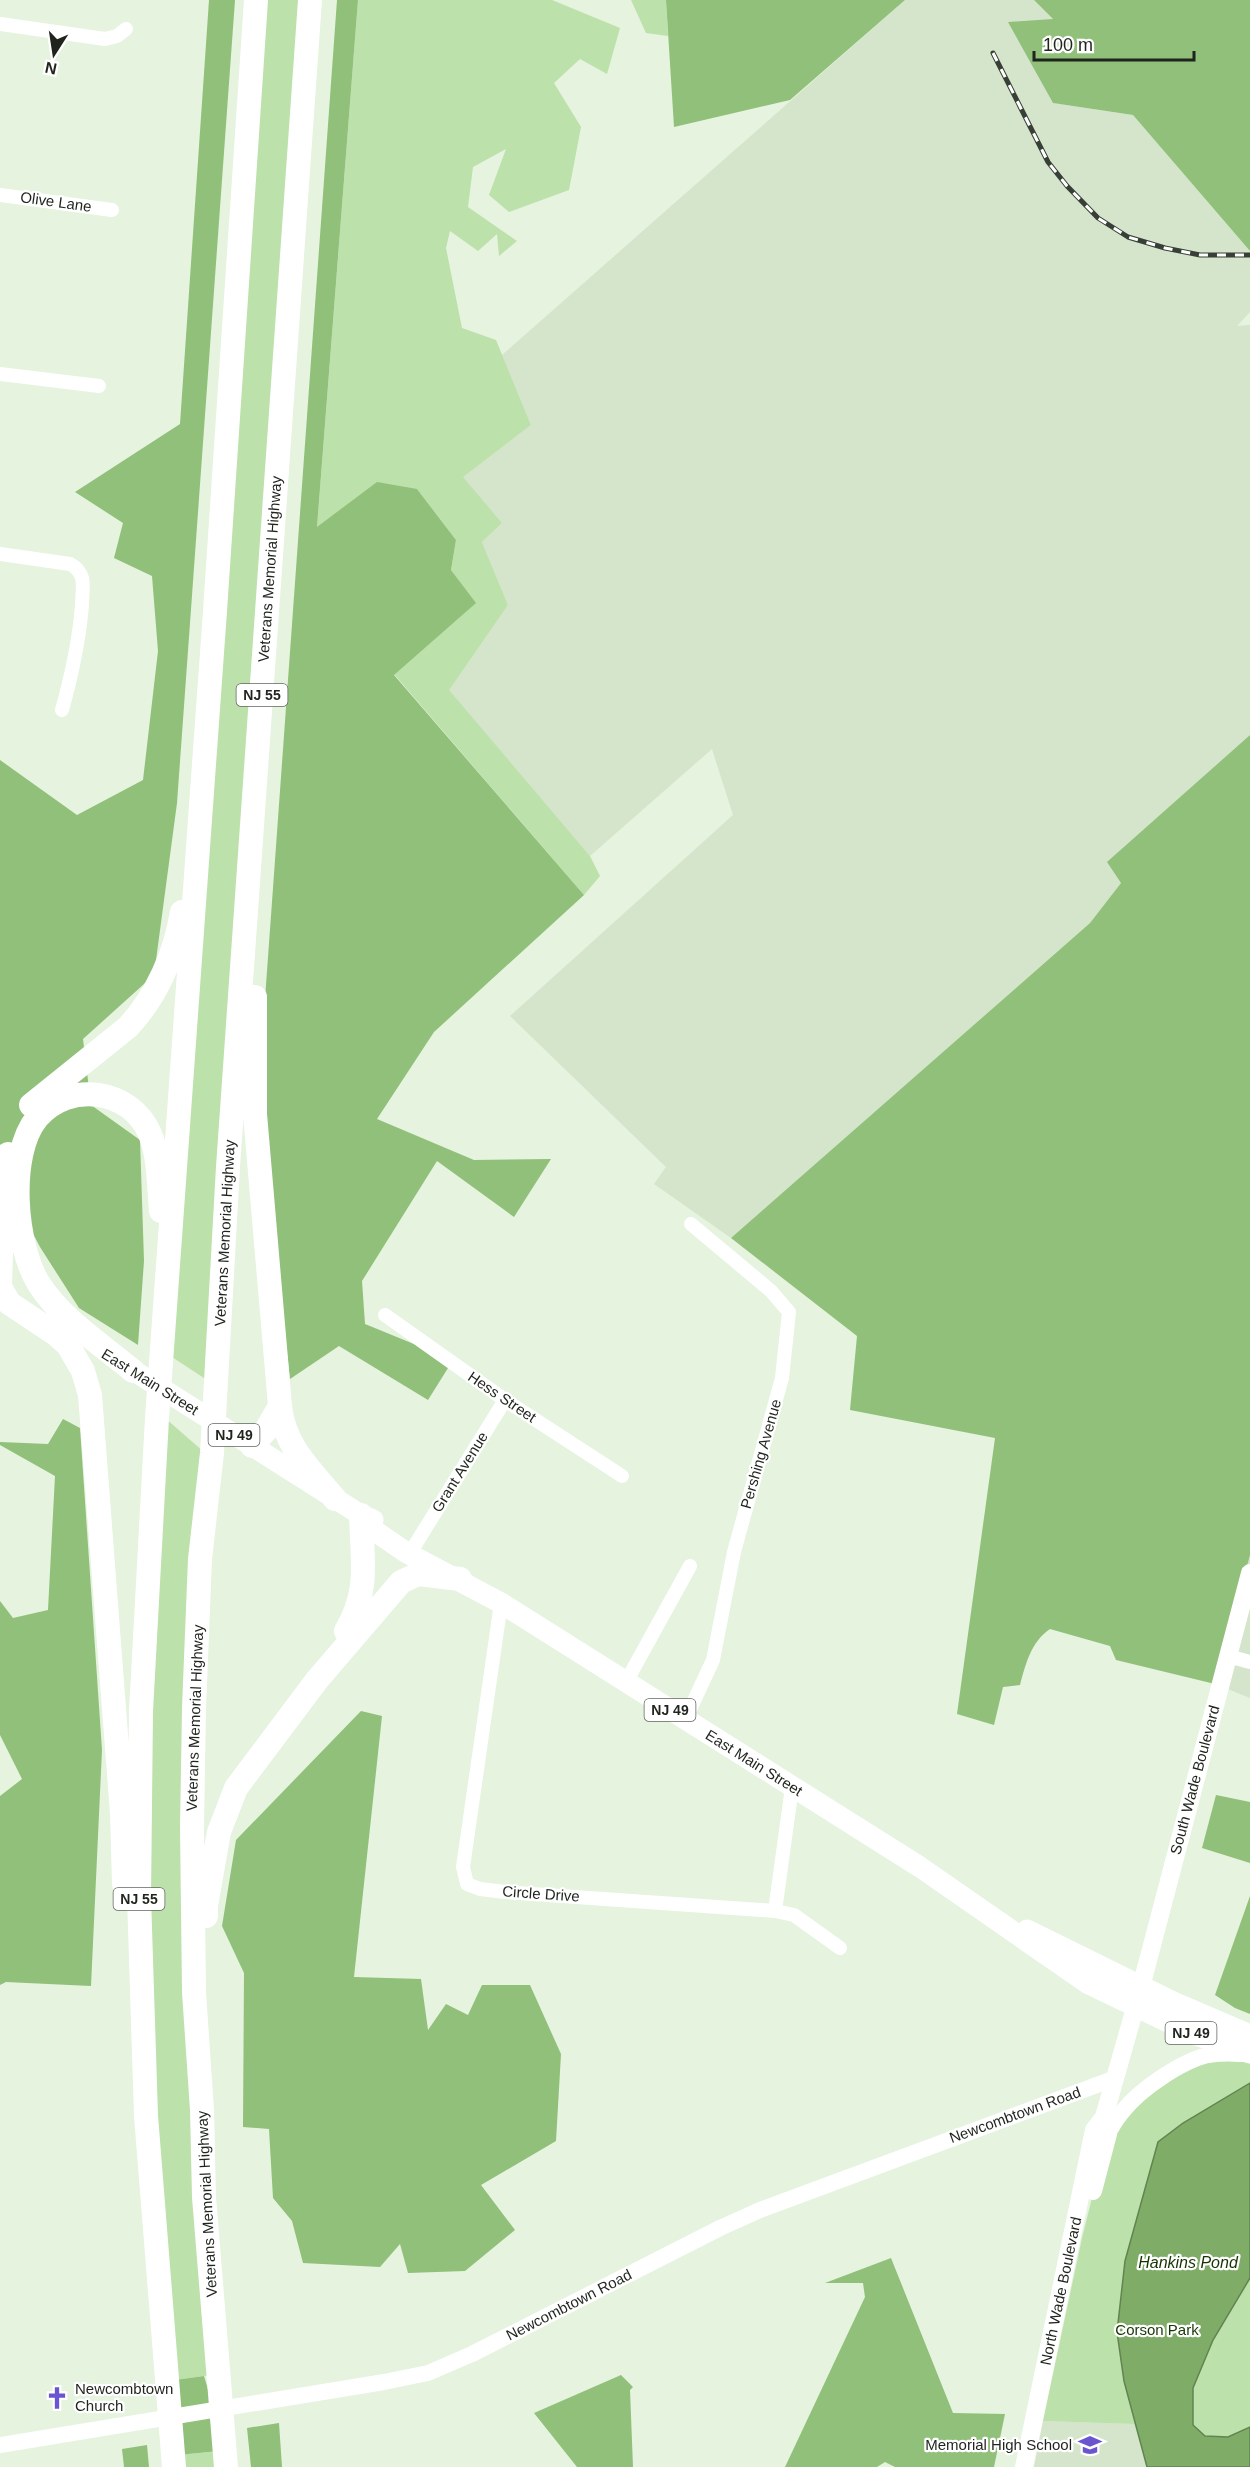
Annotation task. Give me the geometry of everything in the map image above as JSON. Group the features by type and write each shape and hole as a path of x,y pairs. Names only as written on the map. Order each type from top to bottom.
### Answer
{"highway":[{"name":"NJ 55","path":"174,2461 146,2116 139,1897 141,1711 157,1418 256,0"},
{"name":"Veterans Memorial Highway","path":"225,2459 204,2197 202,2110 194,1992 192,1827 200,1559 212,1453 228,1155 310,0"},
{"path":"146,2116 126,1939 121,1801 90,1395 83,1371 68,1346 57,1335 9,1303 0,1285 2,1185 9,1148 16,1127 26,1112 59,1080 128,1027 151,998 162,977 177,936 182,913 209,689"},
{"path":"261,699 261,838 254,1083 280,1406 285,1430 291,1444 307,1468 335,1499"},
{"path":"133,1371 64,1313 40,1285 28,1260 19,1225 20,1165 24,1144 32,1125 51,1105 83,1094 102,1095 128,1106 148,1129 152,1137 159,1187 166,1303"},
{"name":"East Main Street","path":"0,1285 335,1499 415,1545 460,1579 928,1873 1087,1983 1193,2034 1250,2054"},
{"path":"252,1446 267,1430 280,1406"},
{"path":"317,1680 351,1623 362,1594 361,1515"},
{"name":"East Main Street","path":"361,1515 369,1527 407,1553 439,1572 460,1579"},
{"path":"202,2110 207,1988 206,1906 219,1832 236,1788 317,1680 401,1582 418,1574 460,1579"},
{"name":"East Main Street","path":"986,1912 1045,1938 1141,1987 1250,2035"}],"main road":[{"name":"South Wade Boulevard","path":"1141,1987 1250,1573"},
{"name":"North Wade Boulevard","path":"1034,2467 1106,2125 1113,2079 1141,1987"},
{"name":"North Wade Boulevard","path":"1024,2467 1094,2130 1106,2125"}],"street":[{"path":"0,24 105,39 117,36 126,29"},
{"name":"Olive Lane","path":"0,195 112,210"},
{"path":"0,374 99,386"},
{"path":"0,554 70,564 76,567 81,575 83,587 78,645 62,710"},
{"name":"Pershing Avenue","path":"686,1720 712,1660 734,1552 782,1378 789,1312 771,1291 691,1224"},
{"name":"Hess Street","path":"385,1315 505,1400 622,1476"},
{"name":"Grant Avenue","path":"415,1545 505,1400"},
{"path":"626,1682 690,1566"},
{"name":"Circle Drive","path":"501,1604 464,1868 466,1884 480,1889 505,1892 775,1911"},
{"path":"1228,1656 1250,1662"},
{"path":"792,1787 775,1911 794,1915 840,1947"},
{"path":"1106,2125 1133,2099 1181,2066 1205,2056 1221,2053 1250,2054"},
{"name":"Newcombtown Road","path":"0,2445 428,2373 472,2355 710,2233 760,2211 1113,2079"}],"shaded area":[{"path":"209,0 235,0 177,803 154,975 83,1039 91,1105 140,1140 144,1261 138,1345 79,1308 40,1247 0,1171 0,760 77,815 143,780 158,651 152,576 114,558 123,523 75,492 180,424"},
{"path":"337,0 358,0 317,527 377,482 417,489 456,540 451,570 476,603 394,675 584,895 434,1032 377,1119 474,1160 551,1159 514,1217 437,1161 362,1281 365,1324 453,1360 428,1400 339,1346 290,1379 258,1096"},
{"path":"666,0 905,0 790,100 674,127"},
{"path":"905,0 1034,0 1054,20 1009,22 1053,103 1133,115 1250,251 1250,312 1237,326 1250,325 1250,735 1108,862 1121,883 1090,923 731,1238 654,1184 666,1167 510,1016 733,815 712,749 590,856 448,690 508,605 482,542 502,523 462,477 531,425 502,355"},
{"path":"1034,0 1250,0 1250,251 1133,115 1053,103 1008,22 1053,19"},
{"path":"1250,735 1250,1555 1215,1684 1116,1660 1110,1646 1050,1629 1034,1647 1020,1685 1003,1687 994,1725 957,1714 995,1438 850,1410 857,1336 731,1238 1090,923 1121,883 1107,862"},
{"path":"63,1419 80,1428 102,1750 91,1986 6,1982 0,1985 0,1796 22,1779 0,1735 0,1601 13,1618 48,1610 55,1476 0,1445 0,1442 48,1444"},
{"path":"1250,1555 1250,1698 1215,1684"},
{"path":"361,1711 382,1716 354,1977 421,1979 428,2030 446,2004 468,2015 482,1985 530,1985 561,2054 556,2141 481,2185 515,2230 465,2271 408,2273 400,2244 380,2267 303,2263 292,2221 273,2198 269,2129 243,2127 244,1973 222,1926 236,1840"},
{"path":"1216,1795 1250,1802 1250,1863 1202,1848"},
{"path":"1250,1896 1250,2014 1235,2008 1215,1995"},
{"path":"891,2258 953,2413 1005,2414 994,2467 895,2467 885,2462 877,2467 785,2467 865,2297 863,2283 825,2283"},
{"path":"621,2375 633,2387 630,2390 633,2467 577,2467 534,2413"},
{"path":"204,2376 212,2403 176,2409 175,2380"},
{"path":"216,2416 219,2451 178,2455 180,2421"},
{"name":"Memorial High School","path":"1043,2421 1134,2424 1147,2467 1034,2467"},
{"path":"279,2423 282,2467 251,2467 247,2428"},
{"path":"147,2445 149,2467 124,2467 122,2449"}],"green space":[{"path":"263,0 303,0 207,1380 169,1355"},
{"path":"358,0 552,0 620,28 607,74 580,59 554,83 581,127 569,190 509,212 489,195 506,149 473,167 468,207 517,241 499,256 497,234 478,251 450,231 446,248 462,328 496,340 531,425 463,477 502,523 482,542 508,605 449,690 590,856 600,876 584,895 394,674 475,603 451,570 456,540 417,489 317,528"},
{"path":"631,0 666,0 668,36 646,33"},
{"path":"165,1418 204,1452 192,1559 211,2375 175,2380 149,1992 149,1712"},
{"name":"Corson Park","path":"1250,2055 1250,2467 1147,2467 1134,2424 1043,2421 1082,2238 1108,2134 1181,2066"},
{"path":"219,2451 220,2467 179,2467 178,2455"}],"water":[{"name":"Hankins Pond","path":"1250,2083 1250,2278 1213,2340 1193,2388 1193,2425 1205,2436 1228,2437 1250,2427 1250,2467 1147,2467 1124,2381 1117,2332 1125,2261 1158,2142 1183,2123"}],"railway":[{"path":"993,53 1048,162 1067,186 1098,218 1128,237 1165,248 1200,255 1250,255"}],"place":[{"name":"Newcombtown Church","path":"57,2398"},
{"name":"Memorial High School","path":"1090,2445"}]}
